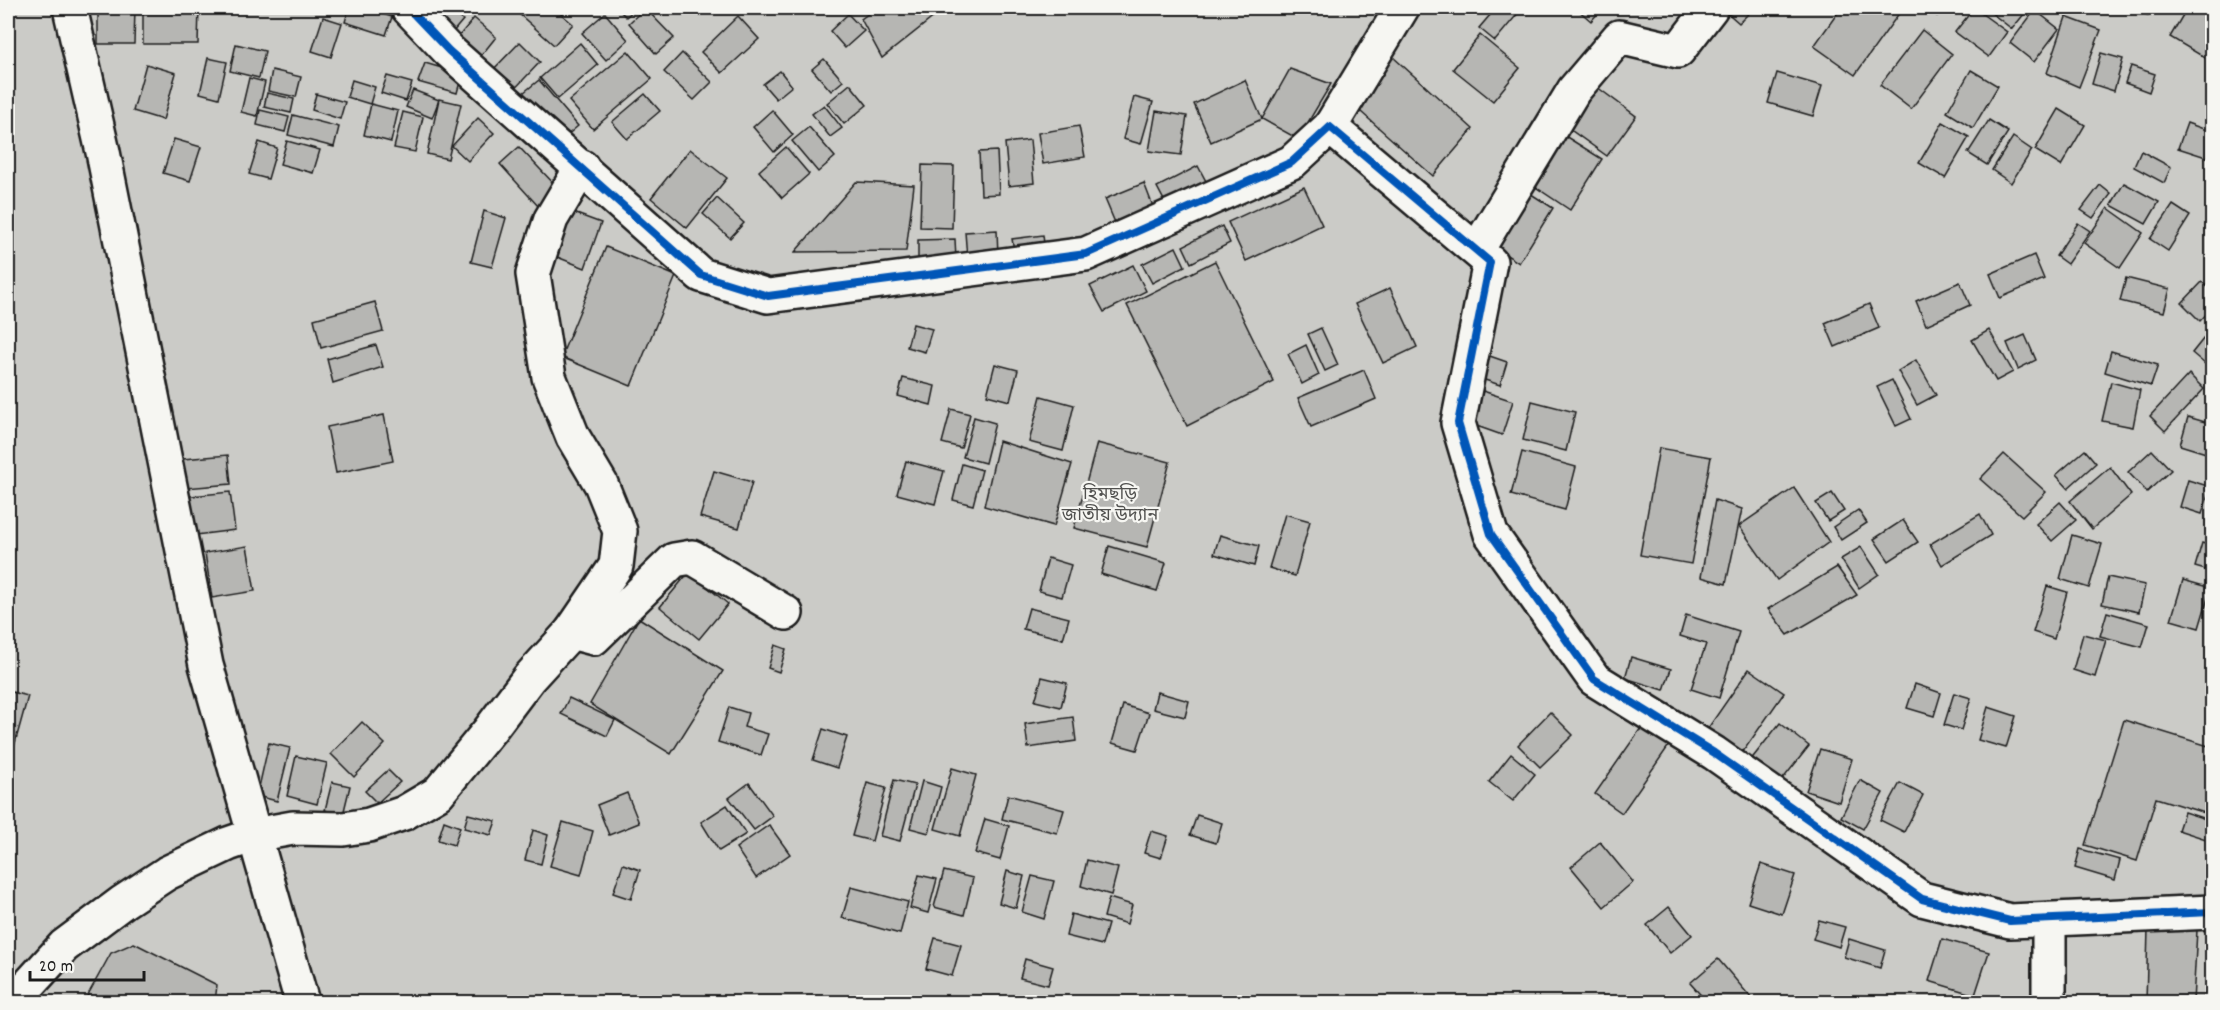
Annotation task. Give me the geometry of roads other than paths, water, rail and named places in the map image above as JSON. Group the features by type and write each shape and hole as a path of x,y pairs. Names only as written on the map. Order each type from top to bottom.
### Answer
{"street":[{"path":"70,8 103,152 206,665 302,1002"},
{"path":"408,8 449,51 701,275 768,296 1086,254 1292,162 1330,127 1402,8"},
{"path":"1477,250 1574,90 1618,37 1678,51 1711,8"},
{"path":"1330,127 1490,262 1458,423 1491,534 1594,679 1714,753 1922,899 2010,921 2212,912"},
{"path":"13,1002 64,946 167,873 228,844 254,835 293,828 343,829 369,825 404,813 438,793 529,678 571,632 616,566 620,531 601,484 573,437 549,376 533,274 551,219 582,167"},
{"path":"571,632 594,638 674,560 692,557 786,613"},
{"path":"2049,920 2049,1002"}],"park label":[{"name":"হিমছড়ি জাতীয় উদ্যান","path":"1110,505"}]}
